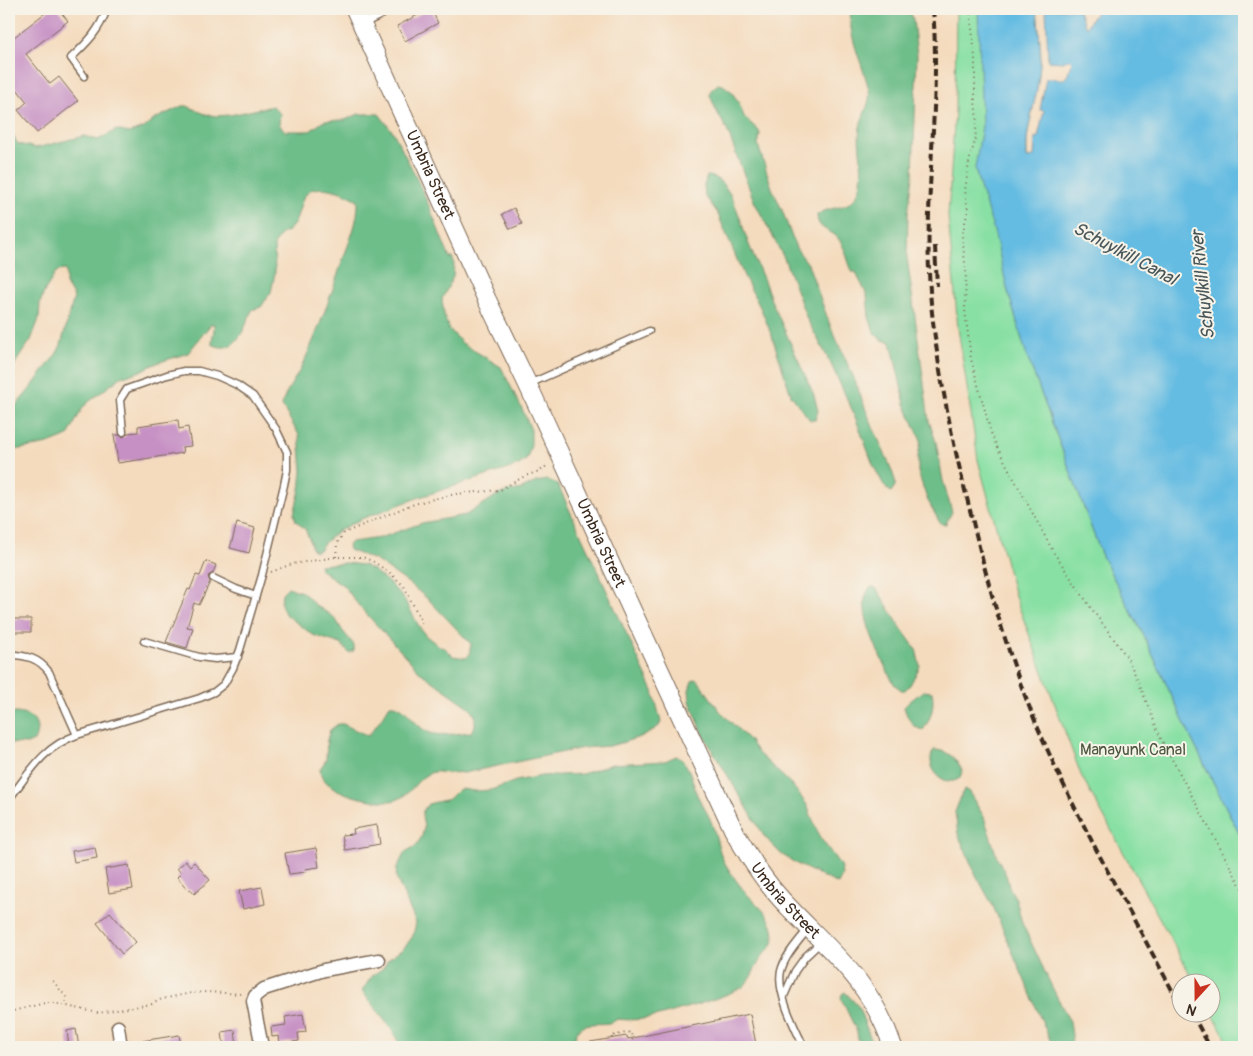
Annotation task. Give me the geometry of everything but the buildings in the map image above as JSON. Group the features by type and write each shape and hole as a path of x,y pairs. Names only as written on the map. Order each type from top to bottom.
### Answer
{"main road":[{"name":"Umbria Street","path":"358,17 486,300 528,385 733,829 763,876 781,898 823,940 864,987 879,1013 893,1047"}],"street":[{"path":"262,1047 250,998 264,989 306,976 342,966 379,960"},
{"path":"118,1027 121,1047"}],"lane":[{"path":"84,76 71,58 95,34 107,9"},
{"path":"358,17 393,9"},
{"path":"528,385 649,331"},
{"path":"10,797 49,750 58,743 77,735 208,695 224,684 238,657 262,576 284,485 288,461 283,442 253,396 237,385 217,376 199,371 184,370 140,383 124,392 120,400 123,432"},
{"path":"213,578 236,590 256,596"},
{"path":"144,641 199,657 215,659 238,657"},
{"path":"9,654 32,657 44,665 49,672 77,735"},
{"path":"9,783 10,797"},
{"path":"804,1047 789,1015 780,979 781,970 789,954 810,927"},
{"path":"784,996 795,971 823,940"}],"path":[{"path":"970,9 975,57 977,120 975,141 969,162 965,191 968,210 962,234 971,359 991,433 1054,553 1127,657 1139,682 1161,739 1244,892"},
{"path":"336,556 337,544 344,533 408,506 431,499 454,494 500,490 562,458"},
{"path":"262,576 292,564 336,556 363,557 390,573 404,586 423,625"},
{"path":"53,981 66,997 66,1006"},
{"path":"9,1012 44,1003 98,1013 152,1004 191,993 207,992 250,998"},
{"path":"612,1038 611,1036 631,1032 634,1047"},
{"path":"629,1044 633,1043"}],"green space":[{"path":"851,9 910,9 913,20 917,55 913,176 908,213 907,257 929,421 936,442 943,481 952,512 945,525 940,523 927,499 918,472 921,440 905,404 891,342 881,340 874,332 869,317 867,295 855,271 853,273 837,237 819,224 817,215 851,202 859,190 861,181 859,136 870,95 853,40 850,19"},
{"name":"Manayunk Canal","path":"956,9 1037,9 1041,54 1039,76 1027,138 1027,158 1007,288 1026,353 1102,556 1144,636 1193,742 1244,843 1244,1047 1231,1047 1218,1024 1220,1024 1220,974 1190,974 1081,775 1015,596 978,460 958,328 948,216 955,110"},
{"path":"718,84 731,91 739,103 744,117 759,131 758,145 772,188 796,248 808,264 830,325 890,466 895,480 895,486 891,492 885,487 874,467 854,414 830,362 807,319 784,258 754,201 727,130 710,95 711,90"},
{"path":"182,106 216,116 273,106 280,114 279,124 285,131 310,131 324,121 345,120 359,114 379,114 393,132 411,167 450,259 452,257 454,262 453,277 442,299 444,315 449,329 462,343 501,367 531,430 531,445 527,459 519,465 420,497 361,519 338,531 320,549 316,551 312,549 305,529 296,521 294,514 300,490 302,471 299,435 282,406 324,315 353,231 358,208 358,200 341,192 323,188 310,190 303,198 295,223 288,231 282,233 274,245 275,273 271,292 261,307 252,310 243,332 233,343 227,347 212,344 214,324 211,324 188,353 121,377 91,400 83,407 68,436 48,444 9,451 9,414 57,353 61,345 74,297 66,284 65,270 57,271 45,290 40,303 39,319 31,340 16,362 9,380 9,130 18,144 36,148 84,136 98,140 116,130 129,133 144,128 155,119"},
{"path":"707,176 715,178 723,184 734,202 771,300 814,395 818,411 815,420 810,420 791,395 761,309 744,276 717,212 705,196 704,186"},
{"path":"547,480 556,483 559,487 653,691 661,722 659,726 646,735 609,746 583,748 464,773 433,772 423,777 402,798 396,800 377,801 364,799 339,791 329,785 320,769 326,760 327,740 330,730 338,724 343,724 368,736 390,705 402,708 416,723 428,732 448,735 471,732 475,726 475,715 468,706 421,673 359,606 344,586 320,569 319,565 345,563 363,565 373,570 404,599 426,636 439,646 445,648 453,656 466,658 469,655 471,644 428,599 375,560 349,550 348,545 351,542 380,538 422,523 466,515 496,496"},
{"path":"288,587 304,593 314,604 335,618 354,645 354,651 349,653 341,644 313,635 285,614 281,604 282,593"},
{"path":"870,588 877,589 916,649 920,666 910,685 905,690 901,690 894,684 877,650 867,621 865,596"},
{"path":"697,679 720,711 749,740 758,753 792,785 807,805 819,836 840,865 842,875 838,884 781,854 764,836 704,736 690,701 689,690 692,681"},
{"path":"923,691 932,692 933,707 923,730 916,727 908,718 904,707"},
{"path":"15,713 27,715 34,721 37,730 34,741 27,744 9,743 9,716"},
{"path":"934,750 948,753 955,759 962,771 960,778 948,781 942,779 937,774 931,763 931,756"},
{"path":"676,756 684,763 690,773 697,795 712,823 725,864 743,889 768,917 773,929 773,943 761,958 746,984 720,997 658,1016 634,1020 617,1019 612,1022 584,1025 575,1036 574,1047 401,1047 392,1030 362,991 372,976 405,947 413,936 416,923 396,877 397,868 405,852 416,846 422,836 424,827 422,815 428,804 449,799 458,790 462,789 474,791 491,790 516,781 541,776 582,774 612,764 665,761"},
{"path":"964,789 969,792 984,817 997,857 1016,899 1022,923 1070,1022 1071,1047 1056,1047 1050,1040 993,906 976,875 958,834 955,812"},
{"path":"845,992 858,1006 874,1047 859,1047 857,1032 841,998"}],"water":[{"path":"978,9 1037,9 1040,66 1027,137 1027,158 1034,157 1035,138 1038,137 1044,111 1040,110 1046,78 1064,79 1072,62 1071,59 1062,62 1048,61 1046,9 1078,9 1086,27 1098,9 1244,10 1244,843 1193,742 1144,636 1102,556 1026,353 1007,288 994,231 975,168 982,126"}],"railway":[{"path":"933,9 935,82 929,230 931,303 942,383 964,488 1001,626 1041,735 1090,838 1170,986"},
{"path":"935,246 937,286"},
{"path":"1197,1024 1210,1047"}],"water label":[{"name":"Schuylkill Canal","path":"1125,254"},
{"name":"Schuylkill River","path":"1203,285"}]}
